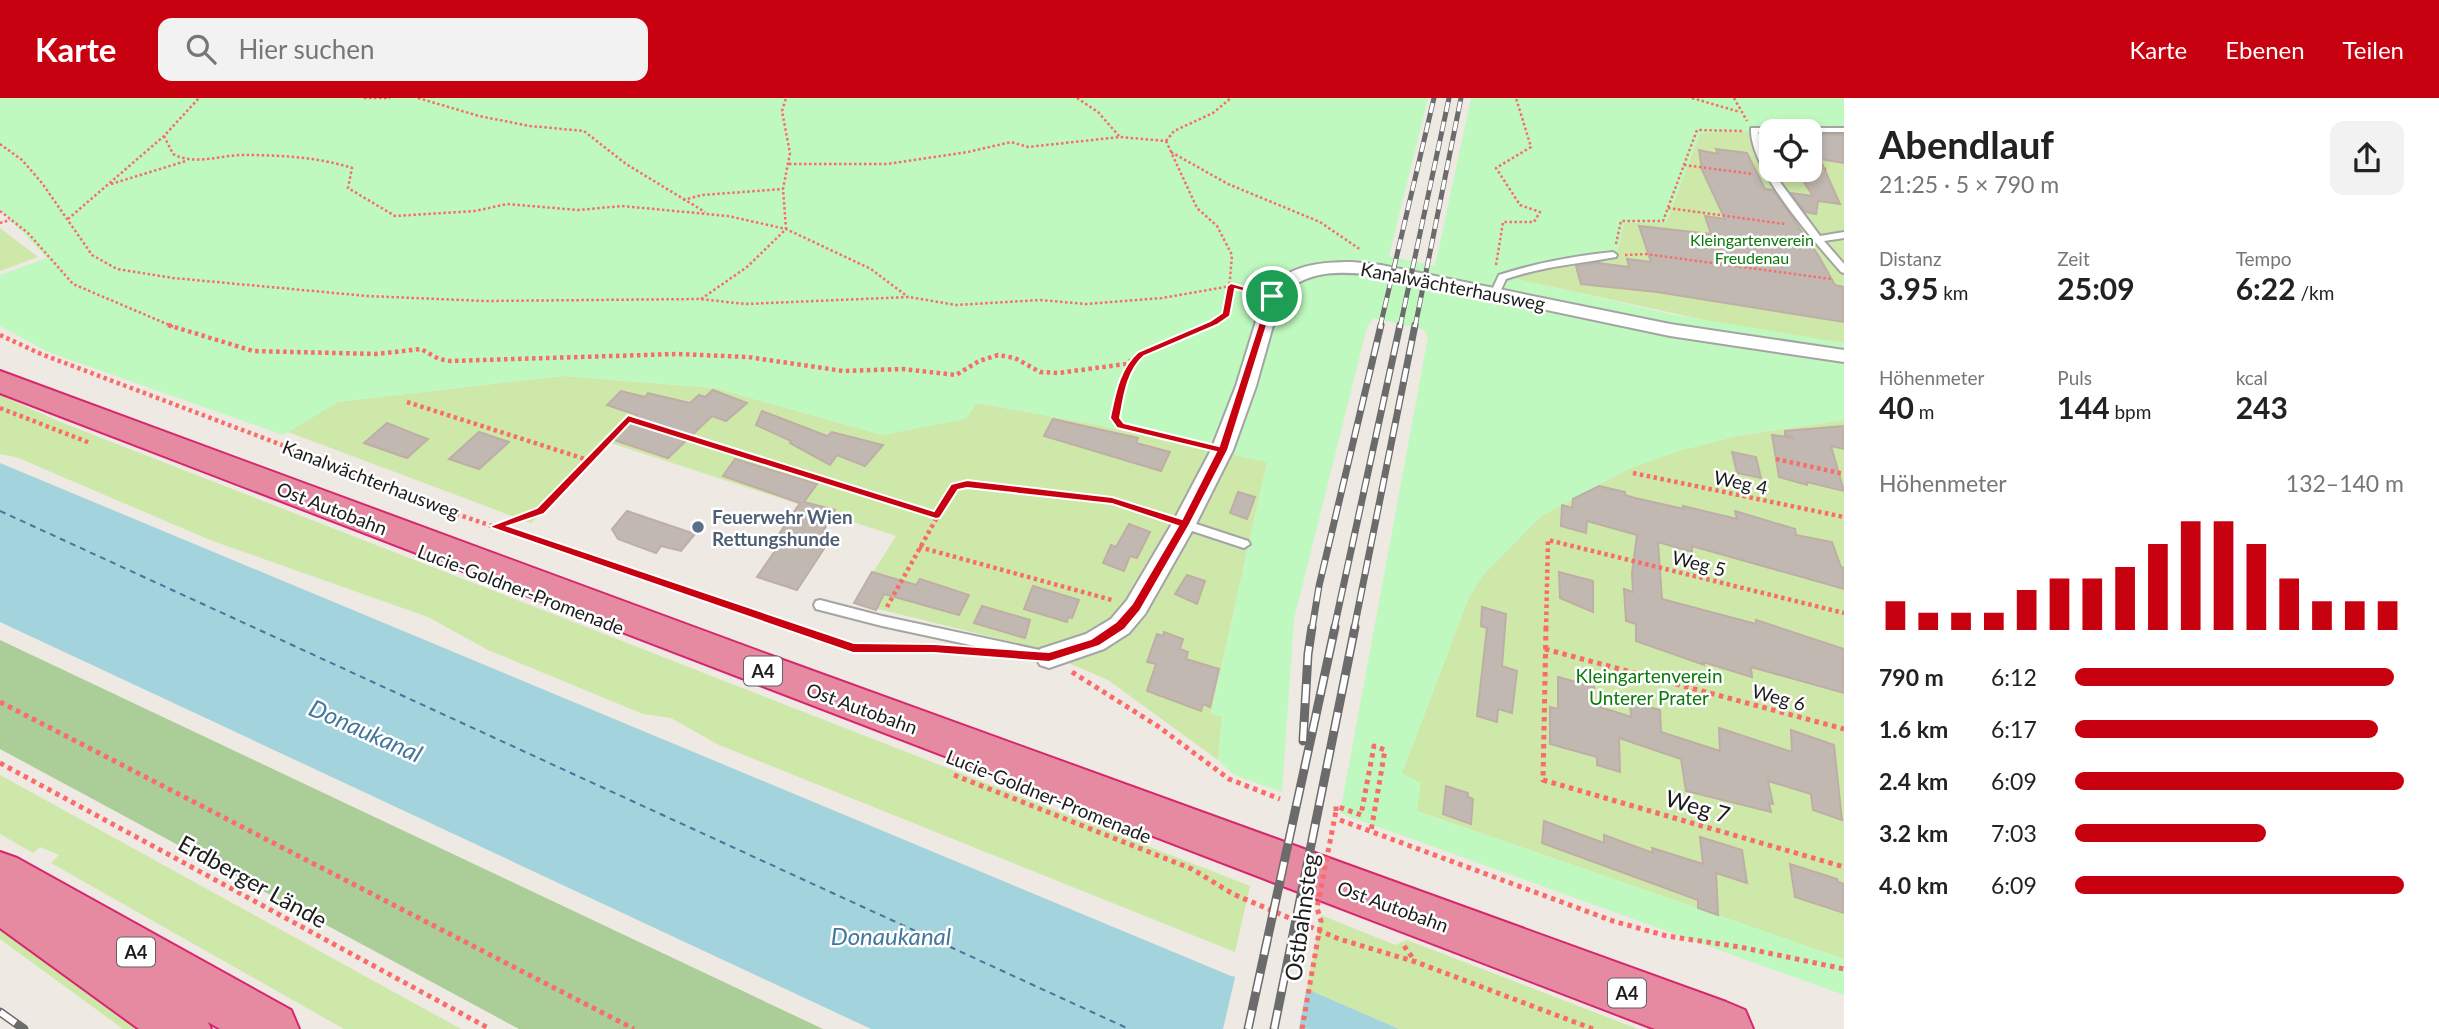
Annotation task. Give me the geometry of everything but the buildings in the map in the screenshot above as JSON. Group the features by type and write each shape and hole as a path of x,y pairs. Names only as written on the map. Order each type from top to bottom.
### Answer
{"highway":[{"name":"Ost Autobahn","path":"0,381 727,657 1726,1029"},
{"name":"A4","path":"0,875 272,1029"},
{"path":"0,898 184,1029"}],"street":[{"name":"Kanalwächterhausweg","path":"1272,296 1277,288 1306,271 1340,266 1381,270 1500,284 1699,334 1796,351 1844,356"},
{"path":"1049,657 1095,642 1120,626 1136,607 1185,524 1223,450 1246,386 1272,296"}],"lane":[{"path":"1759,149 1754,130 1844,130"},
{"path":"1778,182 1807,226 1844,270"},
{"path":"1817,239 1844,235"},
{"path":"1500,284 1564,259 1613,255"},
{"path":"1185,524 1244,544"},
{"path":"820,605 1049,657"}],"path":[{"path":"68,219 164,136 199,98"},
{"path":"364,98 390,98"},
{"path":"418,98 479,116 530,126 584,131 626,164 709,214"},
{"path":"700,299 730,281 775,243 786,229 783,189 790,153 782,111 786,98"},
{"path":"1077,98 1098,112 1120,137"},
{"path":"1166,141 1174,131 1213,113 1231,98"},
{"path":"1500,284 1496,268 1503,222 1534,222 1540,212 1520,205 1496,168 1531,147 1516,98"},
{"path":"1692,98 1740,112"},
{"path":"1734,98 1740,112 1754,130"},
{"path":"1754,130 1697,130 1663,222 1621,222 1613,255 1646,254 1844,280"},
{"path":"164,136 168,149 176,157 190,160"},
{"path":"789,164 887,164 968,152 1011,142 1028,147 1120,137 1166,141"},
{"path":"0,211 27,233 73,284 162,323 253,351 376,354 421,349 439,359 450,361 689,355 748,357 843,371 903,369 956,376 972,363 1004,355 1019,359 1042,373 1049,373 1113,368 1132,362 1141,354 1213,323 1227,314 1232,256 1217,226 1197,208 1178,172 1166,141"},
{"path":"0,144 22,160 92,255 117,269 173,278 367,296 459,300 700,299 758,304 909,297 956,305 990,306 1040,300 1086,304 1162,298 1231,286 1272,296"},
{"path":"1171,152 1228,184 1320,222 1372,258 1381,270"},
{"path":"107,185 190,160 240,155 334,160 352,168 348,188 395,216 475,211 507,204 578,210 622,206 709,214 786,229 872,269 909,297"},
{"path":"1684,165 1759,174"},
{"path":"1822,168 1826,169"},
{"path":"683,200 702,195 783,189"},
{"path":"1668,208 1807,226"},
{"path":"0,223 11,220"},
{"name":"Kanalwächterhausweg","path":"0,335 41,354 290,448 409,498 853,648 934,649"},
{"path":"1132,362 1121,387 1115,418 1120,425 1223,450"},
{"path":"407,402 588,460"},
{"path":"419,404 588,460"},
{"path":"495,526 540,511 628,419 936,515"},
{"path":"1776,460 1844,474"},
{"name":"Weg 4","path":"1633,473 1844,517"},
{"path":"882,621 889,598 954,487 967,484 1112,501 1185,524"},
{"name":"Weg 5","path":"1545,649 1548,540 1844,613"},
{"path":"919,547 1097,596"},
{"name":"Weg 6","path":"1545,649 1844,729"},
{"name":"Weg 7","path":"1545,649 1543,780 1844,867"},
{"path":"1049,657 1159,727 1229,779 1280,799"},
{"path":"0,702 634,1029"},
{"name":"Ostbahnsteg","path":"1302,1029 1321,921 1317,908 1336,806 1361,815 1374,746 1385,750 1371,831"},
{"name":"Erdberger Lände","path":"0,763 490,1029"},
{"name":"Lucie-Goldner-Promenade","path":"951,774 1192,869 1233,894 1339,939 1416,962 1593,1029"},
{"path":"1340,820 1613,921 1667,936 1740,947 1844,969"},
{"path":"1399,940 1416,962"}],"green space":[{"path":"0,98 1428,98 1389,256 1435,266 1471,98 1844,98 1844,134 1822,133 1822,119 1759,119 1759,130 1700,133 1666,223 1624,223 1618,249 1612,258 1563,262 1513,278 1670,314 1844,343 1844,420 1737,436 1678,451 1628,469 1540,517 1484,574 1469,597 1402,773 1421,783 1417,811 1844,959 1844,995 1340,813 1428,337 1423,329 1374,318 1367,327 1294,619 1282,792 1234,775 1218,760 1222,717 1211,714 1267,462 1098,425 977,403 966,419 883,435 715,388 563,376 338,402 283,435 48,352 0,326 0,275 47,258 0,209"},
{"name":"Kleingartenverein Freudenau","path":"1759,130 1759,182 1822,182 1822,133 1844,134 1844,343 1737,327 1511,278 1618,249 1624,223 1666,223 1700,133"},
{"path":"0,228 38,257 0,271"},
{"path":"563,376 715,388 883,435 977,403 1098,425 1267,462 1211,713 1222,717 1218,760 1108,680 1032,647 854,603 896,536 608,442 531,523 288,432 337,402"},
{"path":"0,395 58,421 1250,886 1235,952 719,745 671,718 643,714 488,650 428,617 210,540 16,457 0,454"},
{"name":"Kleingartenverein Unterer Prater","path":"1844,420 1844,959 1417,811 1402,773 1469,597 1484,574 1540,517 1628,469 1678,451 1737,436"},
{"path":"0,640 823,1029 519,1029 0,749"},
{"path":"0,775 461,1029 344,1029 51,863 59,855 40,847 33,853 0,834"},
{"path":"1321,915 1395,945 1407,940 1638,1029 1399,1029 1307,989"},
{"path":"0,916 151,1029 123,1029 0,939"}],"water":[{"name":"Donaukanal","path":"0,463 1231,976 1307,989 1399,1029 871,1029 0,622"}],"pier":[{"path":"1236,973 1307,985 1299,1029 1223,1029"}],"ferry route":[{"path":"0,511 1129,1029"}],"railway":[{"path":"1380,327 1434,98"},
{"path":"1400,327 1449,98"},
{"path":"1415,327 1461,98"},
{"path":"1312,629 1319,586 1381,325"},
{"path":"1334,629 1400,325"},
{"path":"1354,629 1415,325"},
{"path":"1303,741 1312,627"},
{"path":"1248,1029 1335,627"},
{"path":"1274,1029 1355,627"},
{"path":"0,1012 24,1029"}],"place":[{"name":"Feuerwehr Wien Rettungshunde","path":"698,527"}],"route":[{"path":"1272,296 1230,433 1223,450 1185,524 1112,501 967,484 954,487 936,515 628,419 540,511 495,526 853,648 934,649 1049,657 1095,642 1120,626 1136,607 1185,524 1223,450 1120,425 1115,418 1121,387 1132,362 1141,354 1213,323 1227,314 1231,286 1272,296"}]}
